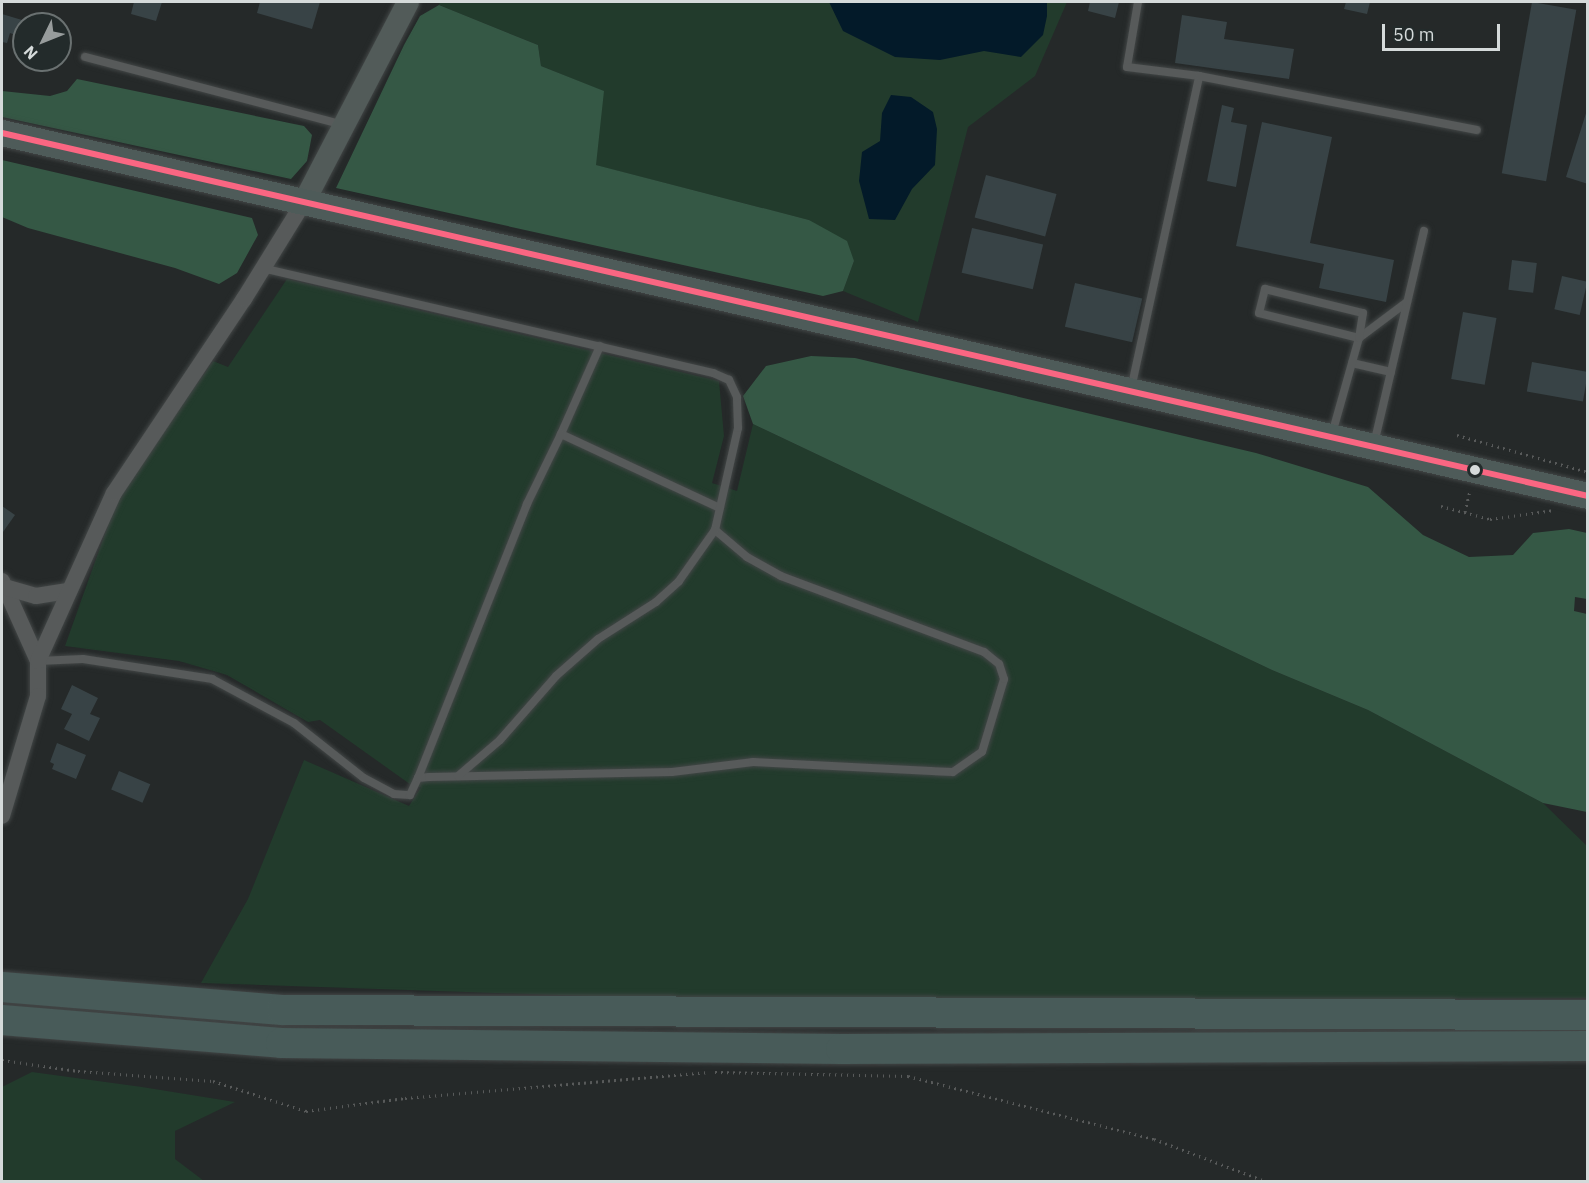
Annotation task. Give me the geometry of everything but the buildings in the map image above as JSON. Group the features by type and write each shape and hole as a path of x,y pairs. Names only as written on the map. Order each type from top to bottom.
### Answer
{"highway":[{"path":"2,987 282,1010 1587,1016"},
{"path":"2,1020 281,1043 830,1049 1587,1046"}],"main road":[{"path":"2,133 304,202 470,243 1587,496"}],"street":[{"path":"2,816 38,696 38,661 114,493 244,299 260,268 304,202 408,2"},
{"path":"5,584 36,596 68,591"},
{"path":"5,584 38,661"}],"lane":[{"path":"1138,2 1127,67 1199,76 1478,130"},
{"path":"85,57 344,125"},
{"path":"1130,393 1199,76"},
{"path":"1373,448 1424,231"},
{"path":"260,268 713,373 729,381 737,397 738,428 715,530 679,581 656,602 598,639 556,676 500,740 458,776"},
{"path":"1331,438 1359,338 1363,313 1265,289 1259,313 1359,338"},
{"path":"1359,338 1407,302"},
{"path":"38,661 82,659 212,679 294,723 364,778 394,794 410,795 527,504 600,346"},
{"path":"1352,363 1391,372"},
{"path":"561,434 642,475 720,508"},
{"path":"418,778 672,772 753,762 954,772 982,752 1004,679 999,664 984,652 780,576 747,557 715,530"}],"path":[{"path":"1457,435 1587,472"},
{"path":"1441,506 1490,519 1554,510"},
{"path":"2,1060 78,1071 213,1081 306,1111 405,1098 705,1072 908,1076 1154,1139 1268,1182"}],"green space":[{"path":"440,2 1067,2 1035,76 968,127 918,322 843,291 854,261 809,220 595,165 603,91 541,66 538,45 439,5"},
{"path":"439,5 538,45 541,66 604,91 596,165 809,220 847,241 854,261 843,291 823,296 336,188 420,16"},
{"path":"77,79 304,126 312,135 307,161 291,179 2,117 2,91 50,96 67,91"},
{"path":"2,160 252,218 258,235 237,273 219,284 175,268 28,228 2,217"},
{"path":"287,279 719,381 724,436 712,483 737,491 753,424 1272,670 1368,710 1543,803 1587,846 1587,998 766,1002 201,983 248,899 304,760 409,806 421,787 414,787 320,720 308,722 227,675 179,661 65,646 118,497 213,361 228,367"},
{"path":"811,356 855,358 1256,453 1368,487 1423,535 1469,557 1513,555 1533,533 1569,529 1587,533 1587,599 1575,597 1574,611 1587,614 1587,812 1543,803 1368,710 1272,670 753,424 743,396 766,366"},
{"path":"32,1072 235,1102 175,1131 175,1159 204,1181 2,1181 2,1087"}],"water":[{"path":"829,2 1047,2 1047,16 1043,35 1021,57 984,51 940,60 895,57 843,31"},
{"path":"891,95 911,97 933,112 937,129 935,165 912,189 895,220 869,219 859,181 862,152 880,141 882,113"}],"transit line":[{"path":"2,133 1588,496"}]}
